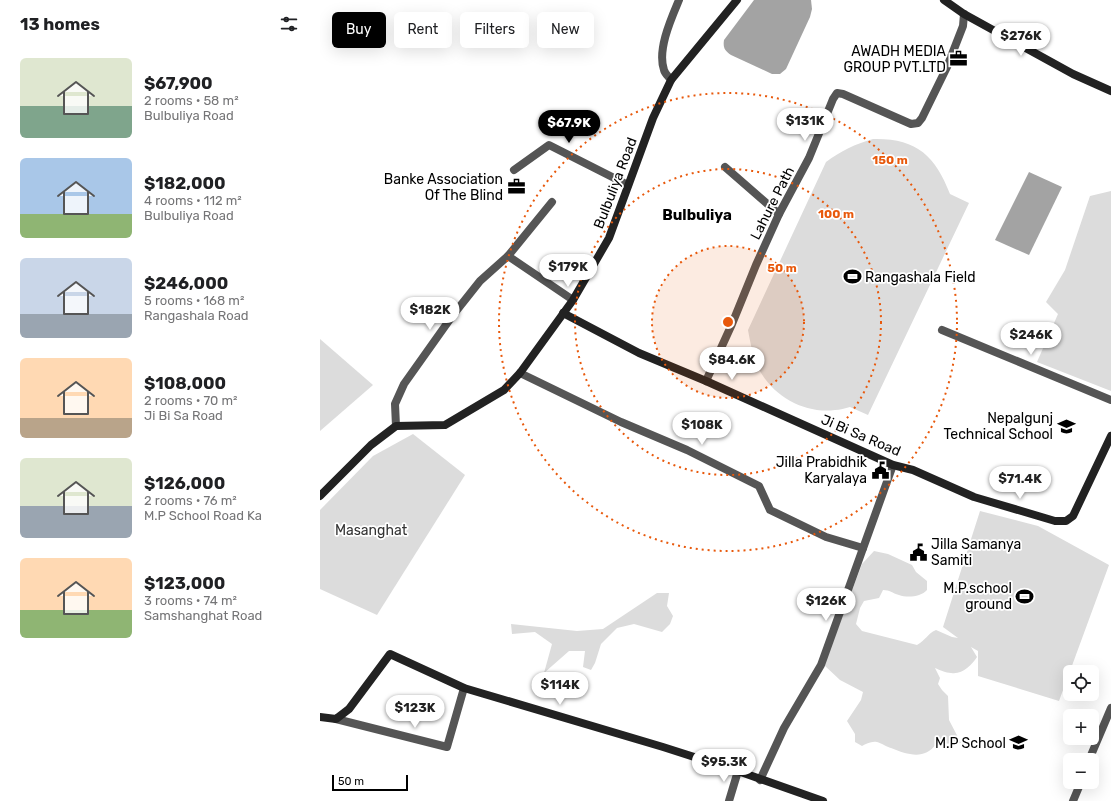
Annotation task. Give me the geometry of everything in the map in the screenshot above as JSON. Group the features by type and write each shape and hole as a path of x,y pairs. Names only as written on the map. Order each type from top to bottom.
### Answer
{"main road":[{"name":"Bulbuliya Road","path":"396,426 445,425 504,390 520,373 573,300 609,238 654,118 671,80 737,0"},
{"path":"944,0 964,14 1073,74 1111,91"},
{"name":"Ji Bi Sa Road","path":"563,313 638,353 706,381 893,465 913,470 974,497 1055,521 1066,522 1073,516 1111,436"},
{"path":"320,496 371,445 396,426"},
{"path":"320,717 336,719 349,709 390,654 464,688 738,771 823,801"}],"street":[{"path":"671,80 664,72 661,57 668,30 679,0"},
{"name":"Lahure Path","path":"706,381 779,214 809,158 837,93 843,94 911,124 918,123 922,118 947,67 964,26 964,14"},
{"path":"514,170 549,145 628,185"},
{"path":"726,167 779,214"},
{"path":"396,426 395,404 404,384 453,315 480,281 508,256 552,202"},
{"path":"508,256 573,300"},
{"path":"942,330 1111,400"},
{"path":"520,373 621,422 687,450 759,486 770,510 826,537 863,548"},
{"path":"760,780 784,728 821,665 893,465"},
{"path":"336,719 447,747 464,688"},
{"path":"1092,753 1111,708"},
{"path":"729,801 738,771"},
{"path":"1073,801 1078,789"}],"green space":[{"path":"873,139 888,139 901,142 922,152 938,169 950,194 969,203 868,415 850,407 835,410 811,409 788,400 769,384 756,363 748,330 826,162 848,148"},
{"path":"1111,191 1111,391 1037,362 1058,314 1046,302 1065,270 1090,196"},
{"path":"320,339 373,385 320,431"},
{"name":"Masanghat","path":"413,434 465,475 377,615 320,589 320,510 373,456"},
{"path":"980,511 1038,526 1109,565 1072,665 1063,665 1063,690 1059,701 978,676 978,651 971,647 977,657 963,671 949,673 935,668 940,678 938,684 948,696 949,720 961,743 936,744 927,752 916,755 904,753 877,742 871,742 862,746 855,742 855,734 847,721 861,700 863,692 840,680 824,665 862,564 874,551 888,554 912,565 916,572 927,581 927,590 921,594 910,597 883,590 879,598 864,601 860,608 856,624 862,631 917,645 930,633 936,630 958,638 943,627"},
{"path":"657,593 669,593 667,606 673,616 670,624 662,632 634,624 617,628 601,644 595,663 591,670 583,667 585,651 569,651 544,673 552,644 535,632 512,634 511,624 577,631 603,629"}],"shaded area":[{"path":"754,0 811,0 812,9 810,17 786,69 780,74 772,74 731,55 724,48 724,40"},
{"path":"1029,172 1062,187 1029,255 995,240"}],"place":[{"name":"AWADH MEDIA GROUP PVT.LTD","path":"959,59"},
{"name":"Banke Association Of The Blind","path":"516,187"},
{"name":"Rangashala Field","path":"852,277"},
{"name":"Nepalgunj Technical School","path":"1066,426"},
{"name":"Jilla Prabidhik Karyalaya","path":"880,470"},
{"name":"Jilla Samanya Samiti","path":"918,552"},
{"name":"M.P.school ground","path":"1025,596"},
{"name":"M.P School","path":"1019,743"}],"district":[{"name":"Bulbuliya","path":"697,215"}]}
